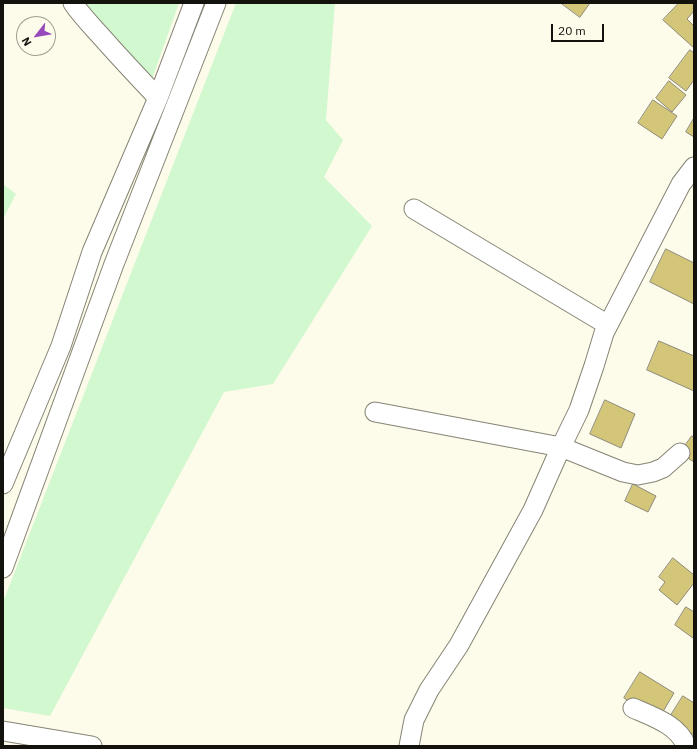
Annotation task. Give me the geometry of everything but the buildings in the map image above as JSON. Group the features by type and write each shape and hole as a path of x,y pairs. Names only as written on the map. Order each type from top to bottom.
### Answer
{"street":[{"path":"73,3 90,26 107,42 129,68 158,98"},
{"path":"3,484 61,346 92,252 158,98 194,3"},
{"path":"3,568 114,264 216,3"},
{"path":"409,746 414,720 429,690 458,645 533,510 579,410 604,333 681,184 694,167"},
{"path":"414,209 608,325"},
{"path":"92,252 114,264"},
{"path":"61,346 80,357"},
{"path":"375,412 561,447 623,472 638,475 663,468 680,453"},
{"path":"633,708 668,725 683,739 686,746"},
{"path":"3,732 92,746"}],"green space":[{"path":"84,3 179,3 151,82"},
{"path":"236,3 335,3 326,120 343,140 324,177 372,226 273,384 224,392 50,716 3,708 3,602"},
{"path":"3,184 16,194 3,219"}]}
